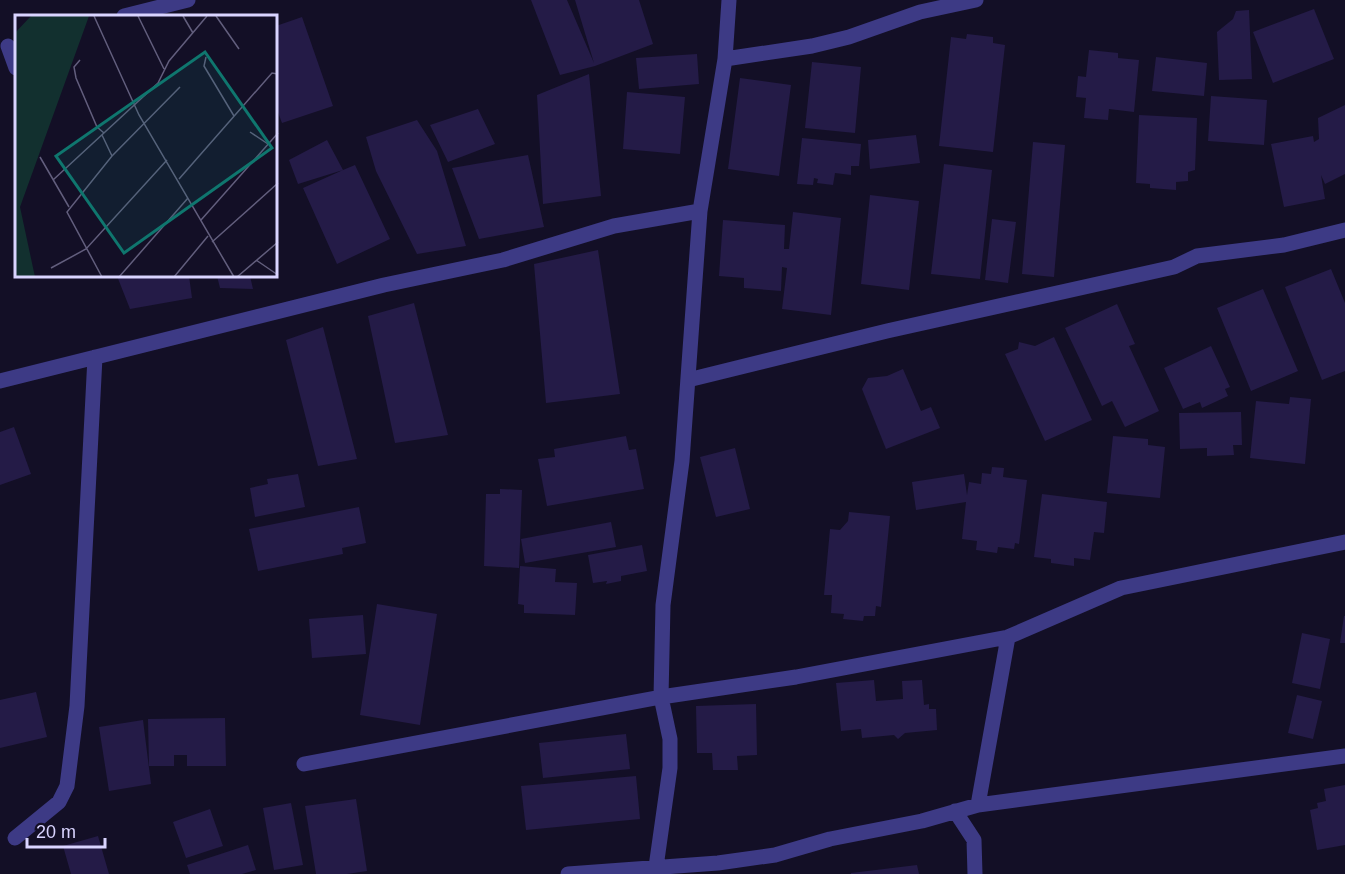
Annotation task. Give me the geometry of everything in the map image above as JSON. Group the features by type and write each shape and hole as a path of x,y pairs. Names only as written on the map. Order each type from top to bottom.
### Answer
{"street":[{"path":"128,15 188,0"},
{"path":"655,871 670,768 670,739 661,697 663,605 682,461 700,211 725,59 729,0"},
{"path":"725,59 812,46 849,37 920,12 976,0"},
{"path":"8,46 15,65"},
{"path":"0,381 384,285 503,260 614,226 700,211"},
{"path":"687,380 887,331 1174,267 1197,256 1284,244 1345,230"},
{"path":"15,838 59,802 67,786 77,706 95,357"},
{"path":"303,764 661,697 796,677 1008,637 1121,588 1345,543"},
{"path":"978,805 1008,637"},
{"path":"568,874 655,871 775,855 830,839 922,821 978,805 1345,756"},
{"path":"955,811 974,840 975,874"}],"building":[{"path":"531,0 567,0 594,63 575,0 639,0 653,44 595,66 560,75"},
{"path":"1314,9 1334,59 1273,83 1253,32"},
{"path":"1249,10 1252,79 1219,80 1217,32 1233,19 1236,11"},
{"path":"302,17 333,106 282,123 278,112 278,25"},
{"path":"967,34 993,37 993,43 1005,45 993,152 939,146 951,37 966,39"},
{"path":"1089,50 1118,53 1118,58 1139,60 1134,112 1109,109 1108,120 1084,118 1086,98 1076,97 1078,76 1086,77"},
{"path":"697,54 699,84 639,89 636,58"},
{"path":"1156,57 1207,63 1204,96 1152,91"},
{"path":"812,62 861,67 855,133 805,128"},
{"path":"589,74 601,196 543,204 537,95"},
{"path":"740,78 791,85 779,176 728,169"},
{"path":"627,92 685,97 680,154 623,149"},
{"path":"1211,96 1267,100 1264,145 1208,141"},
{"path":"1345,105 1345,174 1325,184 1321,175 1325,199 1284,207 1271,144 1313,136 1314,142 1319,139 1318,118"},
{"path":"478,109 495,144 448,162 430,125"},
{"path":"1139,115 1197,118 1195,170 1188,172 1188,181 1176,182 1176,190 1150,188 1150,184 1136,183"},
{"path":"417,120 437,151 466,246 417,254 376,171 366,137"},
{"path":"916,135 920,163 870,169 868,140"},
{"path":"802,138 861,144 859,166 851,166 851,175 835,173 833,185 817,183 818,179 814,178 813,185 797,184"},
{"path":"327,140 343,170 298,184 289,160"},
{"path":"1033,142 1065,145 1054,277 1022,274"},
{"path":"528,155 544,227 479,239 452,168"},
{"path":"944,164 992,170 980,279 931,274"},
{"path":"355,165 390,239 337,264 303,188"},
{"path":"870,195 919,201 909,290 861,284"},
{"path":"793,212 841,218 831,315 782,309 787,268 782,267 781,291 744,288 744,278 719,276 723,220 785,225 784,249 789,249"},
{"path":"992,219 1016,222 1008,283 985,280"},
{"path":"598,250 620,394 546,403 534,264"},
{"path":"1331,269 1345,303 1345,371 1322,380 1285,287"},
{"path":"118,278 189,278 192,298 130,309"},
{"path":"218,278 250,278 253,289 220,288"},
{"path":"1263,289 1298,371 1251,391 1217,308"},
{"path":"414,303 448,435 395,443 368,316"},
{"path":"1117,304 1135,344 1129,346 1159,411 1125,427 1112,401 1102,406 1065,328"},
{"path":"323,327 357,459 318,466 286,340"},
{"path":"1054,337 1092,420 1045,441 1005,354 1018,349 1019,342 1035,346"},
{"path":"1211,346 1230,387 1225,389 1228,396 1202,408 1200,402 1183,409 1164,368"},
{"path":"903,369 921,411 931,407 940,428 886,449 862,389 868,378 887,376"},
{"path":"1290,397 1311,399 1305,464 1250,458 1256,401 1289,404"},
{"path":"1241,412 1242,445 1233,445 1234,455 1207,456 1207,448 1180,449 1179,413"},
{"path":"14,427 31,474 0,485 0,432"},
{"path":"626,436 629,450 636,449 644,489 547,506 538,459 555,457 554,449"},
{"path":"1113,436 1148,439 1148,445 1165,447 1160,498 1107,493"},
{"path":"735,448 750,509 716,517 700,457"},
{"path":"992,467 1004,468 1003,477 1027,480 1019,544 1015,543 1014,549 998,547 997,553 976,550 977,541 962,539 966,502 916,510 912,482 964,474 967,495 969,482 981,484 982,473 991,474"},
{"path":"298,474 305,507 255,517 250,488 268,484 267,479"},
{"path":"500,489 522,490 519,568 484,566 486,494 500,494"},
{"path":"1042,494 1107,502 1104,533 1094,532 1090,560 1074,558 1074,566 1051,563 1051,559 1034,557"},
{"path":"359,507 366,543 342,548 343,554 258,571 249,529"},
{"path":"849,512 890,516 881,607 876,606 875,616 864,616 863,621 843,619 844,614 831,613 832,595 824,595 830,529 840,530 848,521"},
{"path":"611,522 616,547 525,563 521,539"},
{"path":"642,545 647,571 621,576 621,581 606,584 607,581 593,583 588,555"},
{"path":"520,566 556,569 555,582 577,583 575,615 524,613 524,605 518,604"},
{"path":"377,604 437,614 420,725 360,715"},
{"path":"363,615 366,654 312,658 309,619"},
{"path":"1344,616 1345,643 1340,643"},
{"path":"1302,633 1330,639 1320,689 1292,683"},
{"path":"874,680 876,701 903,699 902,681 922,680 924,705 929,704 929,709 936,709 937,730 905,733 898,739 894,735 862,738 861,729 841,731 836,683"},
{"path":"36,692 47,737 0,748 0,700"},
{"path":"1297,695 1322,701 1313,739 1288,733"},
{"path":"756,704 757,755 737,756 738,770 713,770 712,753 697,753 696,706"},
{"path":"225,718 226,766 187,766 187,755 174,755 174,766 149,766 148,719"},
{"path":"143,720 151,784 109,791 99,727"},
{"path":"626,734 630,769 543,778 539,743"},
{"path":"636,776 640,819 526,830 521,786"},
{"path":"1345,785 1345,845 1317,850 1310,810 1318,808 1317,803 1326,801 1324,789"},
{"path":"356,799 367,871 347,874 316,874 305,806"},
{"path":"291,803 303,865 274,870 263,808"},
{"path":"210,809 223,846 186,858 173,822"},
{"path":"98,836 109,874 71,874 63,846"},
{"path":"248,845 256,870 242,874 190,874 187,865"},
{"path":"917,865 919,874 851,874 851,873"}]}
